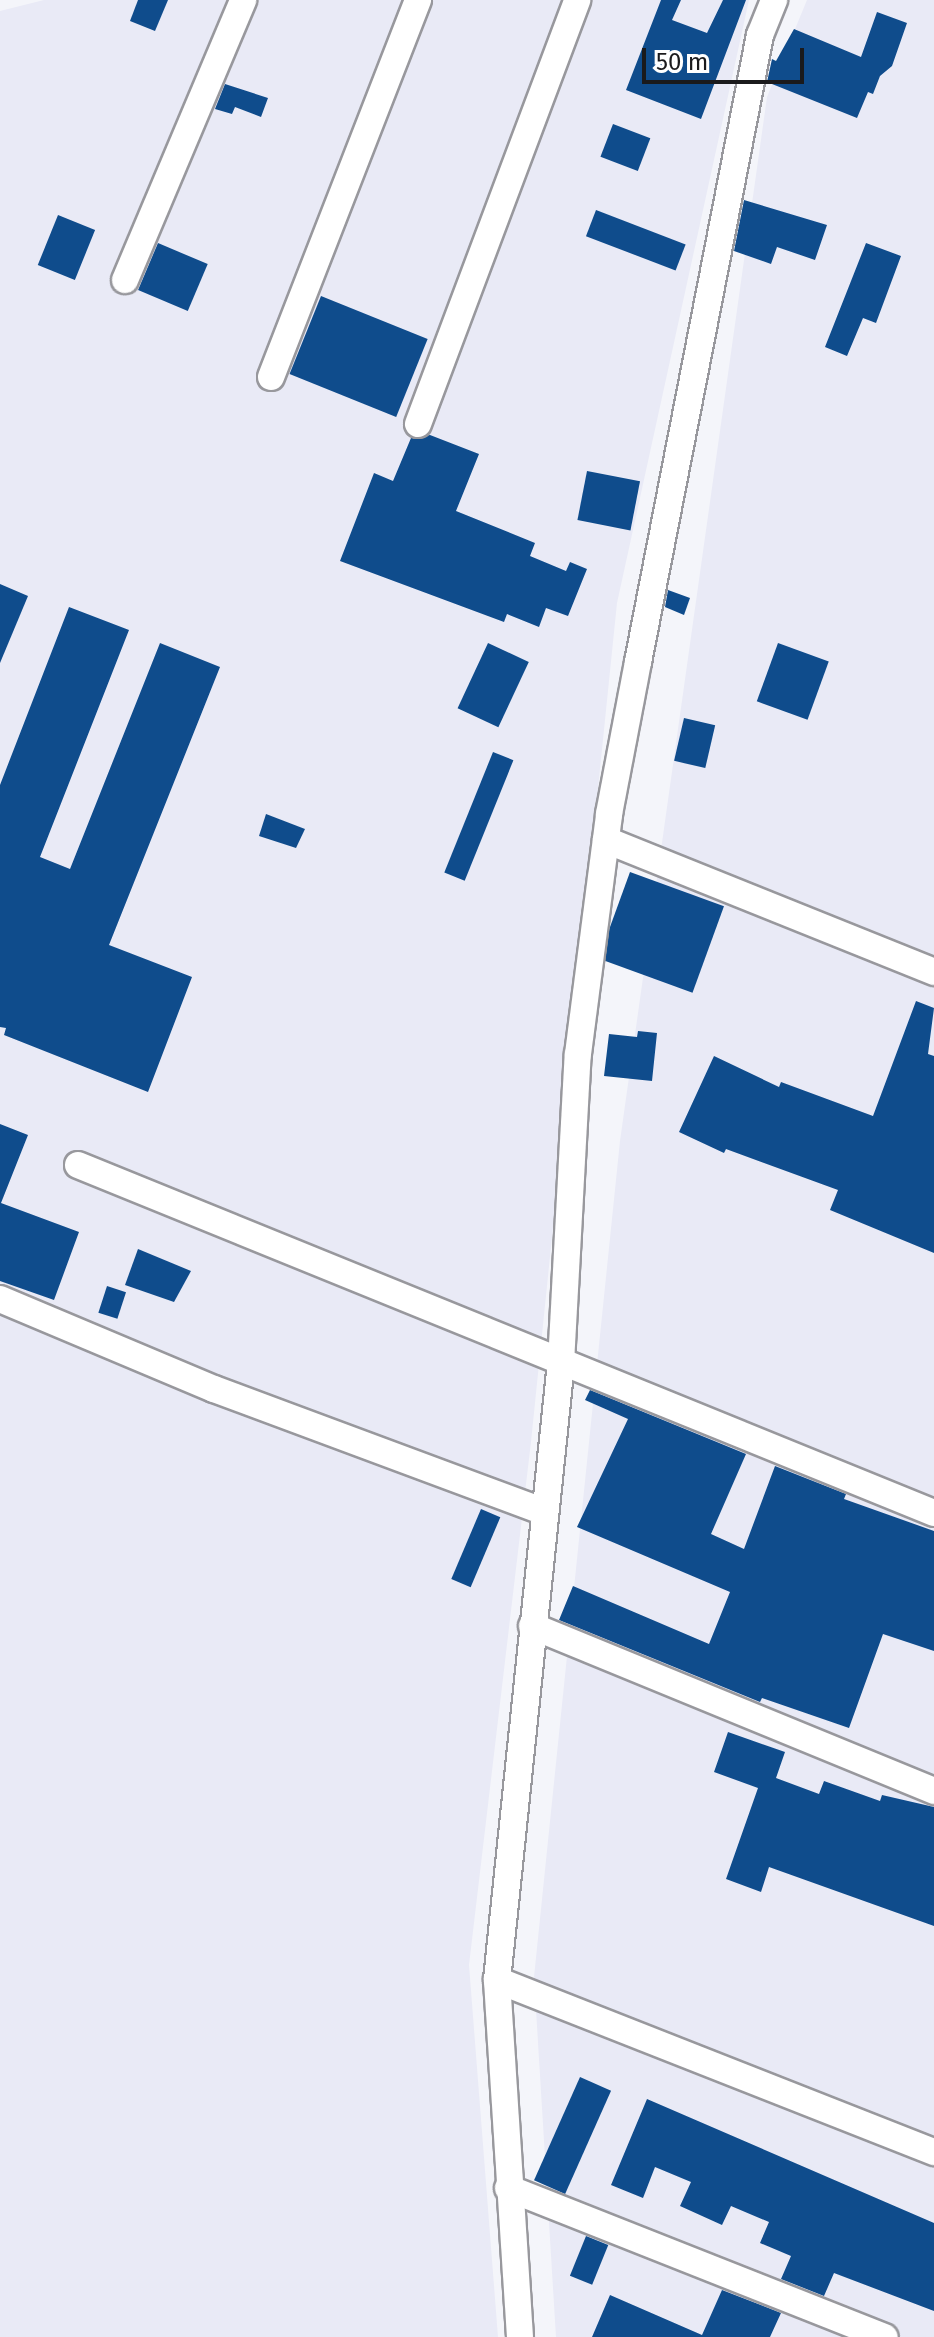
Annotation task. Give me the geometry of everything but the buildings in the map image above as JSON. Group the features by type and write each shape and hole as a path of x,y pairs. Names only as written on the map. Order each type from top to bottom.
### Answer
{"street":[{"path":"125,280 243,0"},
{"path":"271,377 418,0"},
{"path":"418,424 577,0"},
{"path":"520,2337 497,1980 561,1363 578,1054 606,840 760,35 774,0"},
{"path":"606,840 934,972"},
{"path":"78,1165 934,1513"},
{"path":"0,1299 214,1389 545,1512"},
{"path":"532,1626 934,1791"},
{"path":"497,1980 934,2152"},
{"path":"508,2188 885,2337"}],"shaded area":[{"path":"44,0 749,0 617,603 531,1442 469,1965 498,2337 0,2337 0,11"},
{"path":"807,0 934,0 934,2337 556,2337 534,1977 620,1141 767,97"}]}
